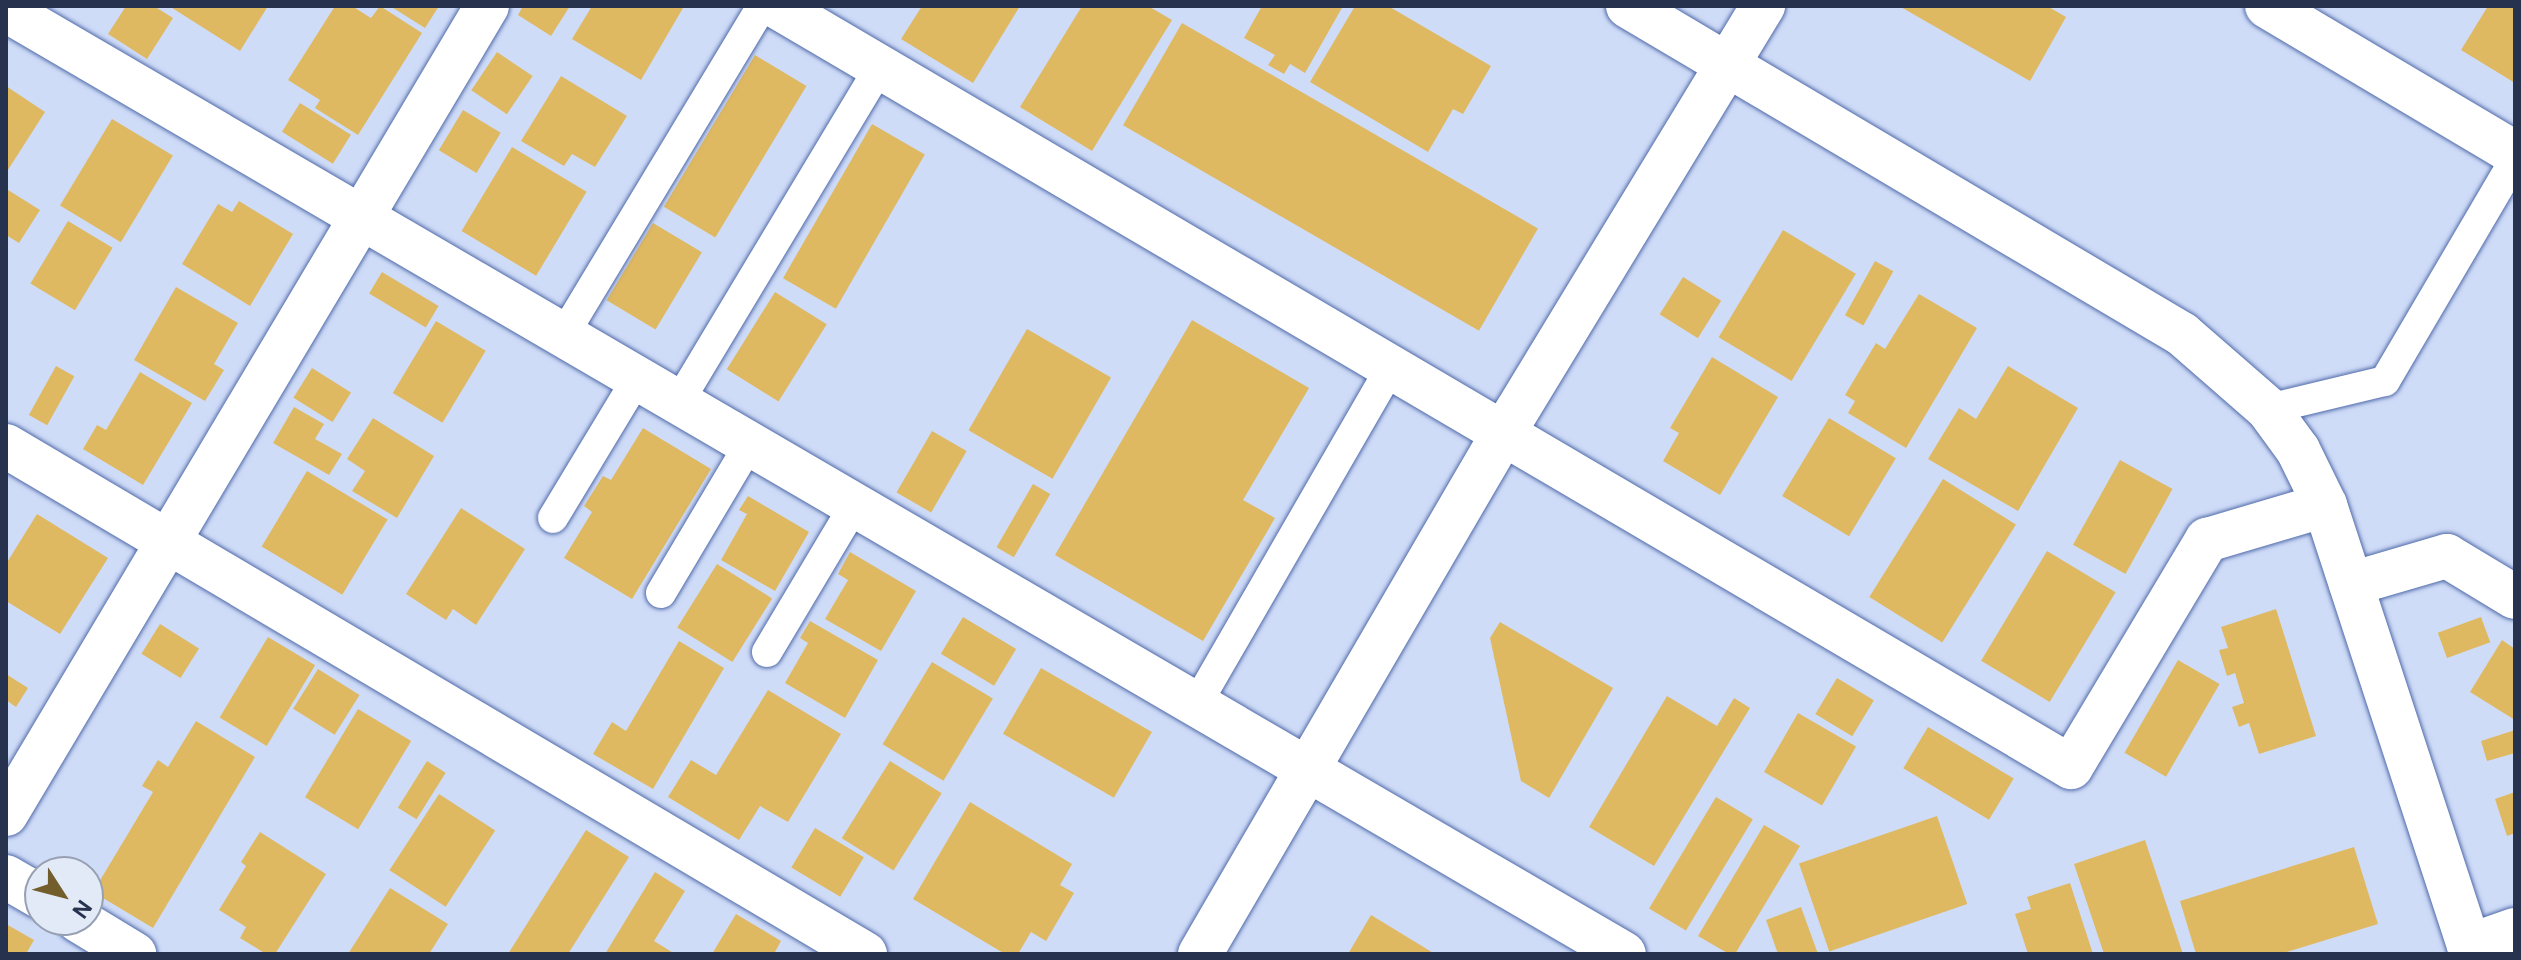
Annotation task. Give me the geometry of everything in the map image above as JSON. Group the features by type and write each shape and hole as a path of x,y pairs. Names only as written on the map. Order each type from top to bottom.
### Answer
{"street":[{"path":"6,814 487,6"},
{"path":"776,6 2071,767 2207,540 2325,505"},
{"path":"1628,6 2182,334 2268,409 2298,450 2325,505 2470,950 2515,930"},
{"path":"1200,954 1504,432 1763,6"},
{"path":"2267,6 2515,156"},
{"path":"6,10 1624,954"},
{"path":"6,446 865,954"},
{"path":"2351,584 2447,556 2515,597"},
{"path":"6,877 24,888"},
{"path":"104,936 134,954"}],"lane":[{"path":"563,336 762,6"},
{"path":"678,403 880,67"},
{"path":"2268,409 2385,381 2515,156"},
{"path":"1196,705 1392,366"},
{"path":"553,518 637,379"},
{"path":"661,593 749,445"},
{"path":"767,652 854,506"}],"building":[{"path":"126,6 154,6 173,18 147,59 108,34"},
{"path":"169,6 268,6 240,51"},
{"path":"335,6 352,6 371,18 380,6 422,33 358,135 315,108 320,100 288,80"},
{"path":"390,6 439,6 425,28"},
{"path":"523,6 570,6 551,36 518,15"},
{"path":"592,6 683,8 641,80 572,39"},
{"path":"922,6 1020,6 973,83 901,39"},
{"path":"1082,6 1148,6 1172,20 1092,151 1020,107"},
{"path":"1262,6 1343,6 1305,73 1290,64 1284,74 1268,65 1275,55 1244,38"},
{"path":"1355,6 1388,6 1491,66 1463,114 1453,109 1428,152 1310,82"},
{"path":"1899,6 2047,6 2066,17 2030,81"},
{"path":"2488,6 2515,6 2515,83 2461,50"},
{"path":"1182,23 1538,228 1479,331 1123,125"},
{"path":"497,52 533,76 507,114 471,90"},
{"path":"755,55 806,86 715,238 664,207"},
{"path":"561,76 627,116 595,167 572,154 564,166 521,141"},
{"path":"6,86 45,112 6,173"},
{"path":"300,103 351,135 333,164 282,132"},
{"path":"463,110 501,133 477,173 439,150"},
{"path":"112,119 173,156 121,242 60,206"},
{"path":"872,124 925,154 836,309 783,278"},
{"path":"512,147 587,192 536,276 462,231"},
{"path":"8,190 40,210 19,243 6,235"},
{"path":"239,201 293,234 250,306 182,264 218,204 232,212"},
{"path":"68,221 113,248 75,310 30,284"},
{"path":"653,223 702,252 656,330 607,300"},
{"path":"1783,230 1856,274 1791,381 1719,337"},
{"path":"1875,261 1893,271 1863,325 1845,315"},
{"path":"382,272 439,306 426,327 369,293"},
{"path":"1683,277 1721,301 1698,338 1660,314"},
{"path":"176,287 238,323 214,364 224,370 205,401 134,360"},
{"path":"775,292 827,324 779,401 727,369"},
{"path":"1919,294 1977,328 1906,448 1848,413 1855,401 1845,395 1876,343 1885,349"},
{"path":"1192,320 1309,388 1243,500 1275,518 1203,641 1055,555"},
{"path":"436,321 486,351 442,423 393,393"},
{"path":"1027,329 1111,378 1053,479 968,430"},
{"path":"1712,357 1778,397 1720,495 1663,461 1679,433 1670,428"},
{"path":"56,366 74,376 47,425 29,415"},
{"path":"2008,366 2078,408 2018,511 1928,459 1959,408 1976,419"},
{"path":"312,368 351,392 332,422 293,398"},
{"path":"140,372 192,403 143,485 83,449 97,425 106,430"},
{"path":"294,407 324,424 315,439 342,454 329,475 273,443"},
{"path":"373,418 434,456 397,518 352,491 365,471 347,459"},
{"path":"1829,418 1896,458 1849,536 1782,496"},
{"path":"643,428 711,469 632,599 564,558 592,512 584,506 603,476 611,480"},
{"path":"932,431 967,451 931,512 896,492"},
{"path":"2120,460 2172,489 2125,574 2073,545"},
{"path":"307,471 388,519 342,595 262,546"},
{"path":"1943,479 2016,525 1942,642 1869,597"},
{"path":"1033,484 1050,494 1014,557 996,547"},
{"path":"748,496 809,532 775,591 721,560 747,514 739,510"},
{"path":"461,508 525,549 476,625 453,609 446,620 406,594"},
{"path":"37,514 108,558 60,634 6,601 6,564"},
{"path":"2047,551 2116,592 2050,702 1981,661"},
{"path":"850,552 916,591 881,651 825,619 848,580 838,574"},
{"path":"717,564 772,598 732,662 677,628"},
{"path":"2276,609 2316,736 2259,754 2249,723 2239,727 2232,707 2244,703 2235,673 2227,676 2219,650 2228,648 2221,627"},
{"path":"963,617 1016,649 994,686 941,654"},
{"path":"2481,617 2490,642 2447,658 2438,633"},
{"path":"810,621 878,660 845,718 785,683 808,643 800,638"},
{"path":"1500,622 1613,688 1549,798 1521,781 1490,638"},
{"path":"160,624 199,648 180,678 141,654"},
{"path":"268,637 315,665 267,746 220,718"},
{"path":"2502,640 2515,649 2515,720 2470,692"},
{"path":"679,641 724,668 653,789 593,754 612,722 626,731"},
{"path":"2178,660 2220,684 2166,777 2124,753"},
{"path":"932,662 993,699 943,781 883,744"},
{"path":"1041,668 1152,732 1114,798 1003,734"},
{"path":"318,669 360,695 335,735 293,709"},
{"path":"6,674 28,688 16,707 6,700"},
{"path":"1837,678 1874,700 1852,736 1815,714"},
{"path":"768,690 841,734 788,822 760,806 739,840 668,797 691,760 716,775"},
{"path":"1667,696 1717,726 1734,698 1750,708 1654,866 1589,827"},
{"path":"358,709 411,741 358,829 305,797"},
{"path":"1798,713 1856,746 1822,805 1764,772"},
{"path":"196,721 255,757 153,928 104,899 104,874 153,792 142,786 158,760 168,767"},
{"path":"1928,727 2014,779 1989,820 1903,768"},
{"path":"2515,730 2515,753 2487,761 2481,741"},
{"path":"427,761 446,773 417,819 398,808"},
{"path":"890,761 942,793 894,870 842,838"},
{"path":"2515,792 2515,833 2507,836 2495,799"},
{"path":"439,794 495,830 446,907 389,870"},
{"path":"1716,797 1753,819 1686,931 1649,908"},
{"path":"970,802 1072,864 1060,885 1074,893 1046,941 1031,932 1018,954 1005,954 913,899"},
{"path":"1937,816 1967,904 1829,951 1799,864"},
{"path":"1764,825 1800,846 1735,954 1729,954 1698,936"},
{"path":"815,828 864,857 840,897 791,867"},
{"path":"586,830 629,857 568,954 508,954"},
{"path":"260,832 326,874 275,954 266,954 240,938 246,927 219,910 246,866 241,862"},
{"path":"2145,840 2183,954 2104,954 2074,864"},
{"path":"2354,847 2378,924 2280,954 2196,954 2180,901"},
{"path":"655,872 685,891 654,941 675,954 605,954"},
{"path":"2070,883 2093,954 2028,954 2015,914 2031,909 2027,897"},
{"path":"390,888 448,924 429,954 348,954"},
{"path":"1801,907 1818,954 1778,954 1766,920"},
{"path":"736,914 781,941 774,954 712,954"},
{"path":"1371,915 1435,954 1348,954"},
{"path":"6,924 34,940 26,954 6,954"}]}
